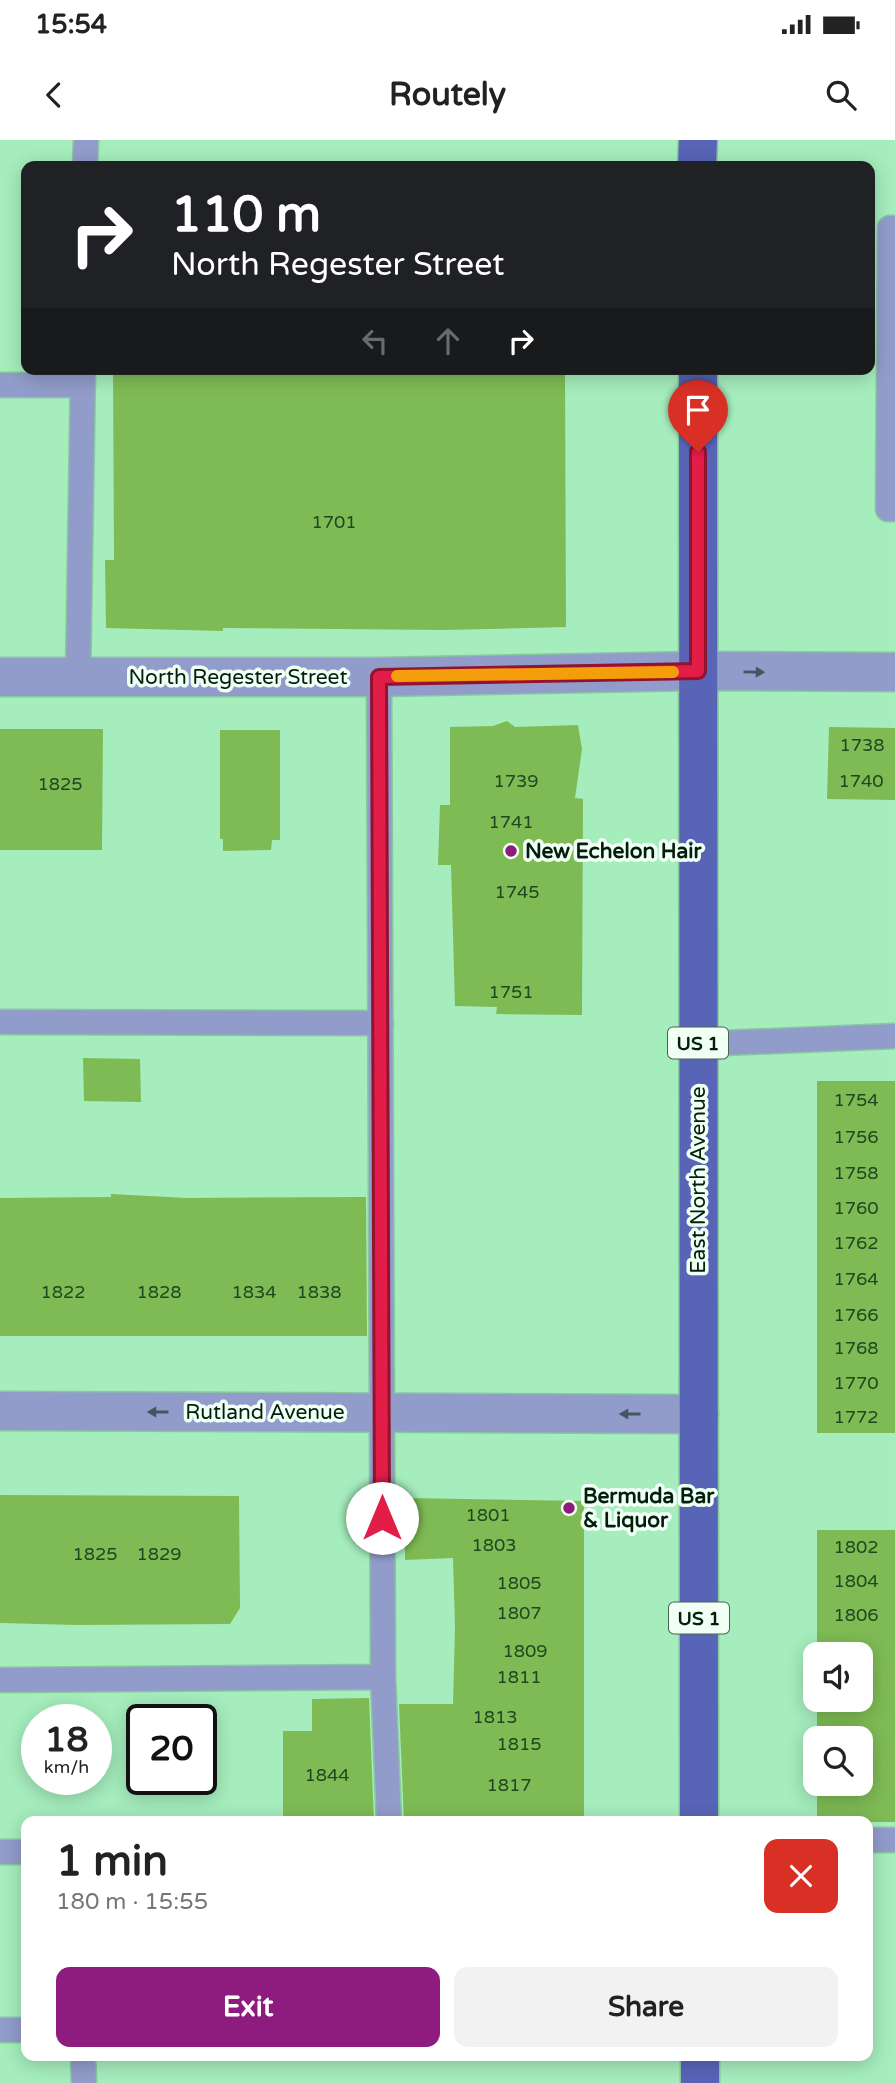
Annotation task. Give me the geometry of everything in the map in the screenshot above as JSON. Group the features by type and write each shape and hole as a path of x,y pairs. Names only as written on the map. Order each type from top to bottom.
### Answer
{"main road":[{"path":"698,140 698,161"},
{"name":"East North Avenue","path":"698,375 699,1816"},
{"path":"700,2061 700,2083"}],"street":[{"name":"North Regester Street","path":"0,677 379,677 698,671 895,672"},
{"name":"Rutland Avenue","path":"0,1411 699,1414"}],"lane":[{"path":"85,161 86,140"},
{"path":"895,228 890,228 888,509 895,509"},
{"path":"0,384 83,377 78,678"},
{"path":"379,677 383,1677 389,1816"},
{"path":"0,1022 381,1023"},
{"path":"698,1044 895,1036"},
{"path":"0,1679 383,1677"},
{"path":"873,1840 895,1840"},
{"path":"0,1852 21,1852"},
{"path":"0,2030 21,2030"},
{"path":"83,2061 84,2083"}],"building":[{"path":"113,375 565,375 566,627 444,630 223,628 223,631 106,628 105,560 114,560"},
{"path":"507,721 515,727 578,725 582,749 575,798 583,799 582,1015 496,1014 497,1007 455,1006 451,865 438,865 440,805 450,805 450,727 493,726"},
{"path":"829,727 895,728 895,800 827,799"},
{"path":"0,729 103,729 102,850 0,850"},
{"path":"220,730 280,730 280,840 272,840 271,850 223,851 223,839 220,839"},
{"path":"83,1058 140,1059 141,1102 84,1101"},
{"path":"817,1081 895,1081 895,1433 817,1433"},
{"path":"111,1194 186,1198 366,1197 367,1336 0,1336 0,1198 111,1197"},
{"path":"0,1495 239,1496 240,1608 230,1624 0,1623"},
{"path":"405,1498 584,1501 584,1816 404,1816 399,1704 453,1704 455,1628 453,1558 405,1560"},
{"path":"817,1530 895,1530 895,1822 873,1822 873,1816 817,1816 817,1796 873,1796 873,1726 817,1726 817,1712 873,1712 873,1642 817,1642"},
{"path":"369,1698 374,1816 283,1816 283,1731 312,1731 312,1699"}],"slow traffic":[{"path":"397,676 673,672"}],"place":[{"name":"New Echelon Hair","path":"511,851"},
{"name":"Bermuda Bar & Liquor","path":"569,1508"}],"route":[{"path":"382,1518 379,677 698,671 698,452"}]}
